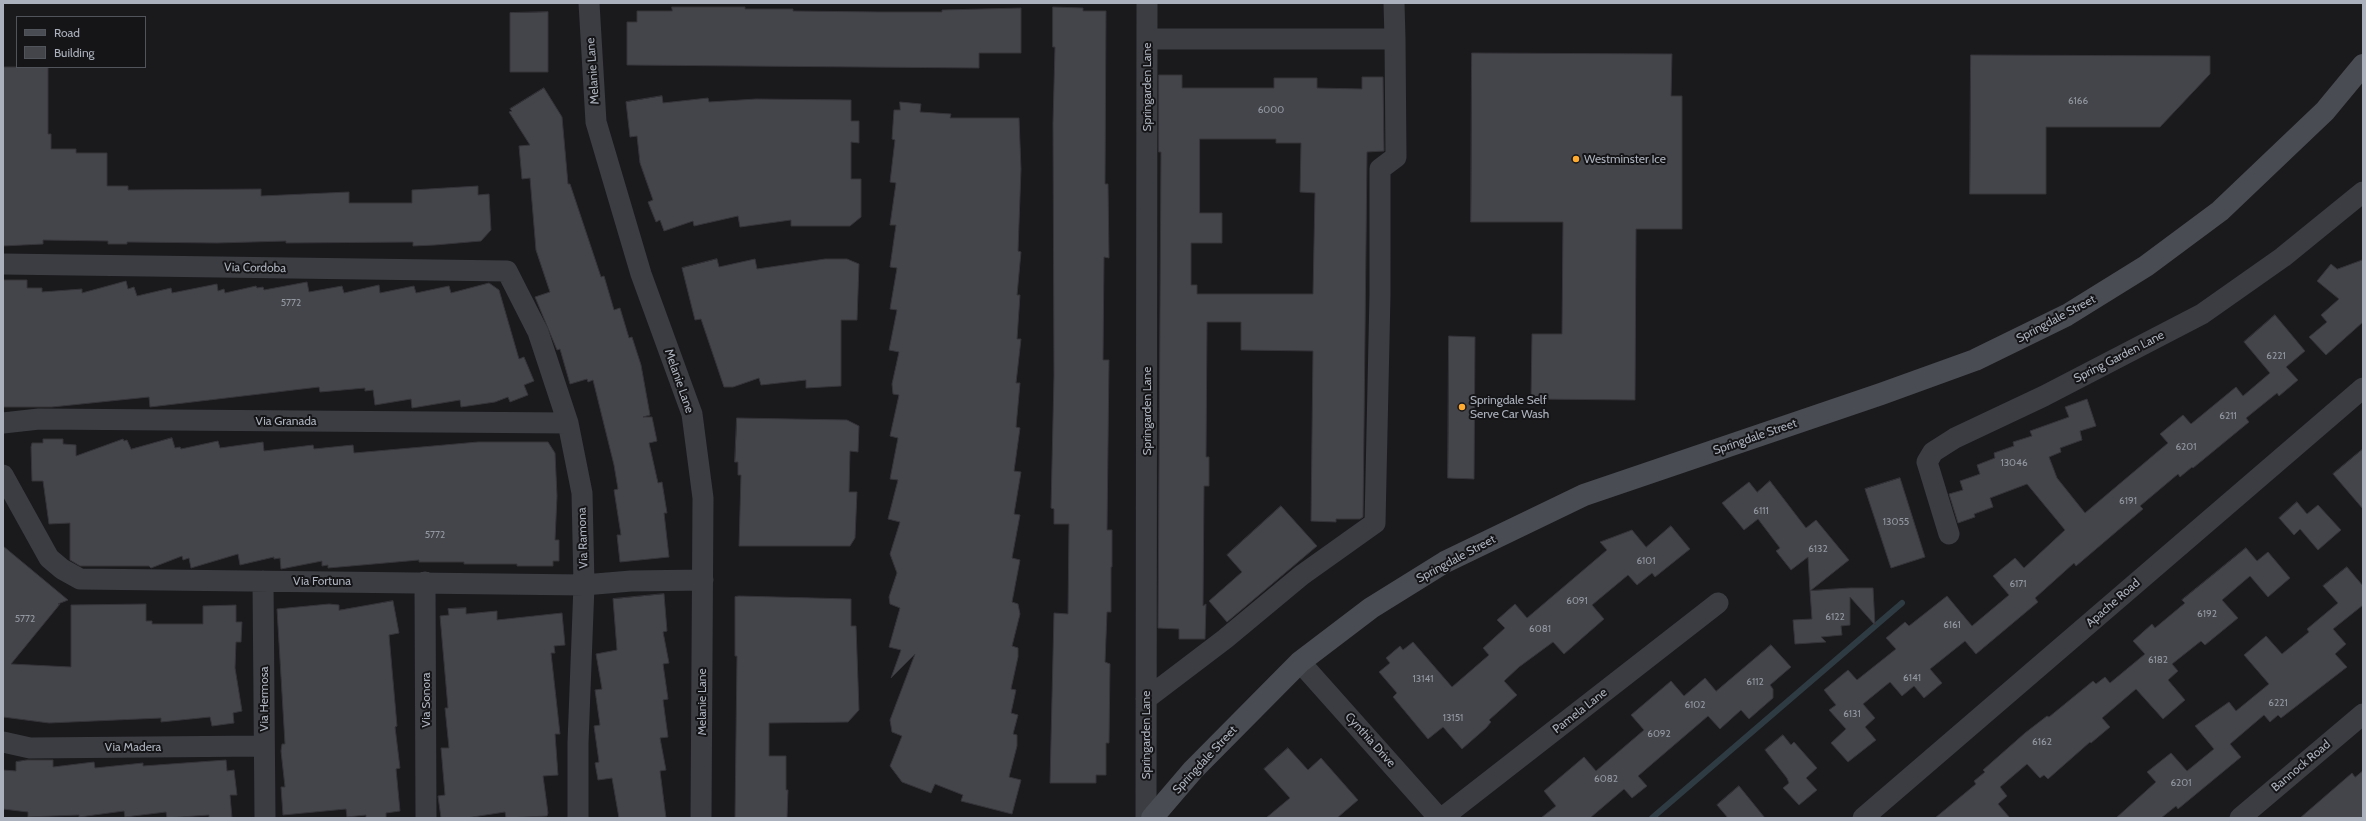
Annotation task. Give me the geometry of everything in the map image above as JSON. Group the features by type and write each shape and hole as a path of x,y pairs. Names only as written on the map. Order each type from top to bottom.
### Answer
{"main road":[{"name":"Springdale Street","path":"1152,818 1193,770 1300,662 1371,608 1446,562 1584,495 1881,394 1975,360 2067,316 2146,266 2220,211 2325,111 2363,65"}],"street":[{"name":"Melanie Lane","path":"589,3 596,122 641,274 692,414 703,498 701,818"},
{"path":"1146,699 1225,639 1302,575 1376,523 1380,294 1380,168 1396,157 1394,3"},
{"name":"Springarden Lane","path":"1146,818 1147,4"},
{"path":"1147,40 1395,40"},
{"name":"Spring Garden Lane","path":"1949,534 1927,462 1933,452 1955,438 2044,396 2202,314 2283,257 2363,192"},
{"name":"Via Cordoba","path":"3,264 507,271"},
{"name":"Via Ramona","path":"507,271 538,332 568,424 582,493 584,585 578,743 578,818"},
{"name":"Apache Road","path":"1863,818 2363,388"},
{"name":"Via Granada","path":"3,423 46,419 568,424"},
{"name":"Via Fortuna","path":"3,475 49,558 62,569 80,579 584,585 631,581 703,580"},
{"name":"Via Hermosa","path":"263,581 265,818"},
{"name":"Via Sonora","path":"425,582 426,818"},
{"name":"Pamela Lane","path":"1440,818 1718,603"},
{"name":"Cynthia Drive","path":"1300,662 1440,818"},
{"name":"Bannock Road","path":"2240,818 2363,714"},
{"name":"Via Madera","path":"3,742 30,748 264,746"}],"building":[{"path":"672,7 745,7 745,9 793,9 793,11 880,12 942,12 942,10 1021,8 1021,53 979,53 979,68 627,65 627,22 637,22 637,11 672,11"},
{"path":"1053,7 1083,8 1083,11 1106,11 1105,184 1108,184 1109,258 1104,257 1103,360 1109,360 1107,530 1112,530 1112,567 1111,612 1107,612 1105,662 1110,664 1109,743 1106,743 1106,775 1096,775 1096,783 1050,783 1054,613 1068,614 1069,524 1054,524 1054,509 1051,508 1054,376 1053,123 1055,47 1053,47"},
{"path":"548,12 548,72 510,72 510,13"},
{"name":"Westminster Ice","path":"1472,53 1672,54 1671,96 1682,96 1682,229 1636,229 1635,400 1531,399 1532,334 1562,334 1563,222 1471,222"},
{"path":"1971,55 2210,56 2210,74 2160,127 2046,127 2046,194 1970,194"},
{"path":"3,67 48,68 48,134 51,134 51,149 76,149 76,153 107,153 107,186 128,186 128,190 261,189 261,196 349,192 349,203 412,203 412,190 478,186 478,195 489,194 491,230 481,241 413,246 413,242 127,242 127,244 108,244 108,241 43,240 43,244 3,246"},
{"path":"1159,75 1182,75 1182,88 1274,88 1274,78 1317,78 1317,88 1362,89 1362,77 1383,77 1384,151 1367,152 1363,517 1360,519 1336,519 1336,522 1311,521 1313,351 1241,350 1241,322 1207,322 1206,457 1209,457 1209,486 1204,486 1203,606 1206,604 1205,639 1179,639 1179,629 1158,628 1161,152 1159,152","holes":["1200,139 1276,139 1276,143 1301,143 1300,192 1315,193 1313,294 1197,294 1197,285 1191,285 1191,243 1222,243 1222,213 1200,213"]},
{"path":"544,88 562,117 568,184 570,184 601,277 604,276 614,310 620,308 629,338 632,337 641,365 650,415 643,417 652,417 657,441 649,443 658,483 662,482 667,513 664,513 669,557 620,562 617,535 621,535 614,490 618,489 614,465 593,380 588,382 587,379 570,384 560,349 557,350 535,297 550,292 536,250 530,178 522,179 519,146 530,145 509,112 512,111 510,109"},
{"path":"662,96 663,103 708,98 709,102 756,99 851,100 851,121 859,121 859,143 851,142 851,179 861,179 861,217 850,226 791,226 791,220 740,227 738,216 694,226 693,221 664,231 660,220 656,222 648,202 653,200 640,163 637,136 630,137 626,102"},
{"path":"900,102 921,104 920,112 951,114 950,118 1019,118 1021,169 1018,251 1021,252 1017,295 1020,295 1017,339 1021,339 1016,383 1020,383 1016,427 1020,428 1014,471 1021,472 1014,514 1020,515 1012,558 1020,560 1012,602 1018,604 1020,614 1012,646 1018,648 1018,657 1011,689 1016,690 1011,713 1018,715 1013,734 1017,735 1017,746 1009,777 1021,780 1012,814 961,801 963,795 935,784 931,793 902,782 890,766 902,736 892,732 890,720 915,654 891,678 901,650 889,647 900,608 890,604 889,597 897,573 890,554 900,522 888,519 898,480 890,479 898,438 890,436 899,395 893,394 892,384 899,352 889,350 897,310 890,309 897,268 890,267 896,225 890,225 896,183 890,182 895,140 892,139 894,110 900,110"},
{"path":"717,259 719,267 755,259 757,269 825,259 847,259 859,264 857,320 841,320 841,386 806,388 806,380 761,385 759,378 733,387 724,387 701,319 695,320 682,268"},
{"path":"2363,260 2363,322 2326,355 2309,337 2327,322 2321,315 2339,299 2317,281 2331,264 2337,269"},
{"path":"3,280 27,280 27,288 42,288 42,292 82,289 82,293 126,281 128,289 134,287 137,296 171,288 172,293 217,284 218,291 224,289 225,293 256,286 257,288 263,287 264,290 307,282 309,292 342,286 344,293 379,285 380,293 414,286 416,293 449,286 451,293 489,283 499,290 519,359 524,357 534,381 524,385 528,395 510,402 508,397 495,402 461,407 460,400 412,408 411,399 375,405 373,390 365,391 365,388 320,392 319,387 150,407 149,397 52,407 3,407"},
{"path":"2275,315 2305,351 2286,367 2298,380 2279,396 2277,393 2246,418 2249,422 2193,468 2192,467 2180,477 2178,474 2140,506 2143,509 2076,566 2074,563 2035,598 2038,602 1976,654 1965,641 1930,669 1942,683 1924,698 1914,686 1902,696 1890,682 1863,704 1875,718 1865,727 1876,740 1848,762 1831,743 1846,729 1829,710 1836,705 1824,690 1848,670 1857,680 1896,649 1886,638 1905,622 1909,626 1947,596 1972,626 2009,595 1993,576 2015,558 2024,568 2065,530 2027,484 1990,498 1993,507 1974,514 1975,517 1958,523 1949,494 1963,490 1960,481 1980,474 1977,465 1995,458 1994,453 2014,446 2013,442 2032,436 2030,431 2069,417 2065,407 2087,399 2096,426 2080,431 2082,440 2060,448 2061,452 2049,457 2057,478 2085,513 2168,443 2160,434 2183,415 2191,424 2236,387 2243,396 2270,373 2244,342"},
{"name":"Springdale Self Serve Car Wash","path":"1449,336 1475,337 1474,479 1448,478"},
{"path":"737,418 847,420 859,426 858,452 850,451 849,492 857,492 855,538 850,546 739,546 741,475 738,475 738,462 735,462"},
{"path":"172,438 175,448 180,447 181,449 218,441 220,448 263,442 264,451 313,445 314,449 353,445 354,453 478,442 548,442 555,453 557,496 555,540 559,540 559,561 553,561 553,566 517,566 517,564 419,562 419,560 328,568 328,565 322,566 322,561 281,569 280,558 274,559 274,557 240,565 238,554 191,568 189,558 183,560 182,556 151,568 149,566 80,566 70,560 70,523 49,524 43,481 32,481 32,443 43,443 43,439 63,439 63,444 76,445 76,456 123,439 124,441 127,440 131,449"},
{"path":"2363,449 2363,509 2333,474"},
{"path":"1900,478 1925,557 1891,568 1865,489"},
{"path":"1770,481 1806,528 1816,520 1849,560 1810,591 1808,557 1791,570 1776,551 1780,548 1758,519 1744,530 1722,503 1749,482 1757,492"},
{"path":"2297,502 2307,514 2318,505 2341,530 2318,550 2300,529 2294,535 2279,518"},
{"path":"1281,506 1317,546 1227,622 1209,601 1242,572 1227,555"},
{"path":"1671,526 1690,549 1655,577 1652,573 1637,585 1628,575 1592,605 1604,619 1564,654 1553,642 1519,667 1504,681 1517,695 1489,720 1491,722 1486,728 1462,749 1443,727 1428,739 1393,697 1397,693 1379,672 1390,663 1386,658 1400,646 1403,650 1413,642 1452,687 1489,655 1483,648 1505,628 1497,620 1515,604 1527,618 1607,550 1600,542 1632,530 1646,547"},
{"path":"3,546 68,600 58,604 60,604 11,664 71,667 71,605 146,604 146,621 152,621 152,624 203,624 203,606 236,605 236,622 242,622 241,642 236,642 235,668 242,711 233,713 234,723 212,726 210,717 161,722 161,718 49,723 3,717"},
{"path":"2246,548 2257,561 2268,552 2290,578 2268,597 2250,576 2222,600 2238,618 2205,645 2201,641 2172,664 2178,671 2168,680 2185,700 2163,719 2136,689 2102,718 2110,727 2091,743 2090,742 2048,779 2044,775 2040,778 2027,764 2000,787 2007,796 1998,804 2010,818 1935,818 1976,784 1974,781 1985,772 1983,770 2025,733 2047,716 2049,717 2093,681 2096,684 2105,677 2110,683 2145,654 2133,641 2152,624 2155,628 2185,603 2182,600"},
{"path":"2347,567 2363,586 2363,605 2333,629 2346,644 2335,654 2347,667 2281,718 2278,715 2270,722 2264,715 2230,744 2241,757 2178,809 2176,806 2161,818 2116,818 2156,782 2147,772 2171,753 2187,771 2214,749 2195,726 2229,702 2236,711 2269,684 2244,655 2266,636 2282,654 2309,632 2307,629 2338,603 2323,586"},
{"path":"1873,588 1875,625 1850,597 1850,625 1841,626 1842,635 1821,637 1826,642 1795,644 1793,620 1812,619 1810,591"},
{"path":"664,594 667,631 663,632 669,663 663,664 668,699 663,700 668,737 660,738 666,770 660,771 666,818 619,818 612,778 598,780 595,763 599,762 594,726 600,725 595,690 602,689 596,654 617,650 613,599"},
{"path":"735,597 851,599 851,626 856,626 859,710 848,722 769,723 769,756 786,756 786,790 788,790 787,818 735,818 737,656 735,656"},
{"path":"393,601 399,633 389,635 397,726 395,727 400,768 396,769 400,811 386,813 386,818 366,818 366,815 347,817 346,809 283,815 281,787 285,787 281,751 282,744 285,744 277,609 329,604 339,605 339,610"},
{"path":"466,608 466,614 497,611 497,620 562,613 565,645 554,646 555,653 551,653 560,734 555,734 558,775 543,776 548,813 547,816 506,818 505,812 466,818 441,818 438,796 445,795 441,748 449,748 445,708 448,708 440,616 449,615 448,609"},
{"path":"1771,645 1791,667 1770,685 1773,689 1773,698 1749,719 1741,710 1720,729 1708,716 1638,776 1647,786 1632,798 1624,789 1590,818 1541,818 1556,806 1544,791 1584,757 1596,771 1644,730 1631,715 1671,681 1684,696 1705,678 1716,691"},
{"path":"1783,735 1791,745 1794,742 1817,768 1806,778 1817,790 1799,805 1783,788 1789,783 1787,778 1765,750"},
{"path":"1288,748 1308,770 1321,758 1358,800 1337,818 1266,818 1290,798 1264,769"},
{"path":"27,760 53,760 53,767 94,762 95,768 143,763 143,766 226,760 227,771 234,770 237,795 230,795 232,818 209,818 209,815 167,818 166,812 125,817 124,811 79,817 79,815 28,817 28,812 3,809 3,770 16,771 16,762"},
{"path":"2363,771 2363,818 2300,818 2352,773 2355,777"},
{"path":"1739,786 1765,818 1728,818 1717,805"}],"waterway":[{"path":"1652,818 1902,603"}],"place":[{"name":"Westminster Ice","path":"1576,159"},
{"name":"Springdale Self Serve Car Wash","path":"1462,407"}]}
